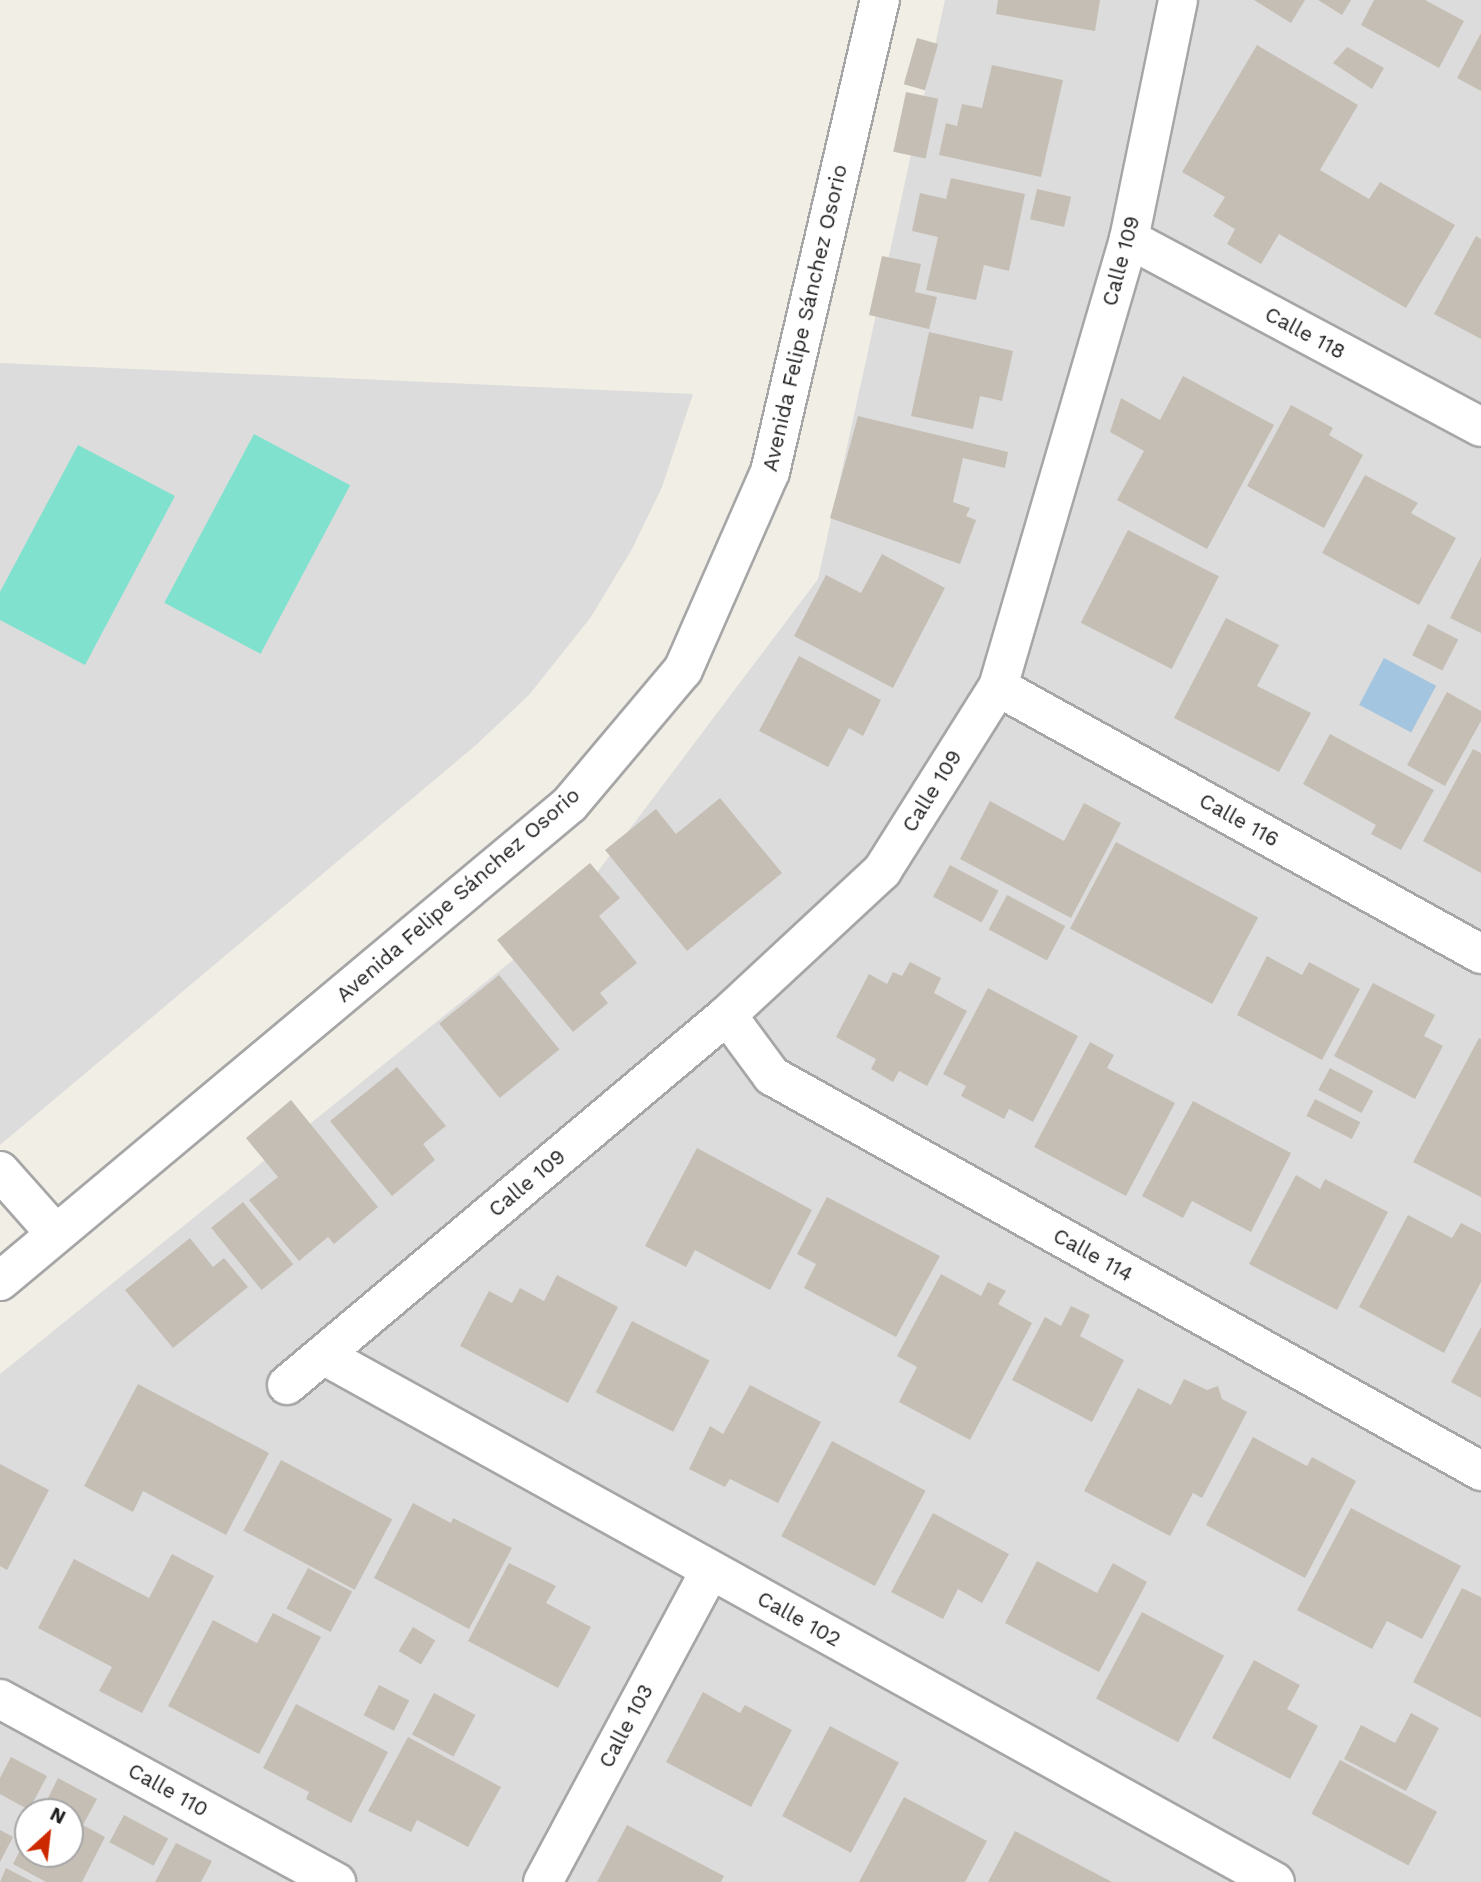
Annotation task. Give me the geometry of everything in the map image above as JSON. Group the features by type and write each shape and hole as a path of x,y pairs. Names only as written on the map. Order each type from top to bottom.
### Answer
{"street":[{"name":"Avenida Felipe Sánchez Osorio","path":"0,1281 570,804 683,670 770,472 880,0"},
{"name":"Calle 109","path":"287,1385 727,1015 882,871 998,687 1129,239 1178,0"},
{"name":"Calle 118","path":"1129,239 1481,427"},
{"name":"Calle 116","path":"998,687 1481,954"},
{"name":"Calle 114","path":"727,1015 772,1076 1481,1471"},
{"path":"0,1171 57,1234"},
{"name":"Calle 102","path":"323,1355 1275,1882"},
{"name":"Calle 103","path":"543,1882 710,1570"},
{"name":"Calle 110","path":"0,1699 336,1882"}],"shaded area":[{"path":"945,0 1481,0 1481,1882 0,1882 0,1374 559,923 818,579"},
{"path":"0,363 693,394 662,487 632,549 591,617 529,695 476,745 0,1145"},
{"path":"254,434 350,485 261,654 164,603"},
{"path":"78,445 175,496 85,665 0,620 0,592"},
{"path":"1384,658 1436,686 1411,732 1359,705"}],"building":[{"path":"998,0 1100,0 1095,31 996,14"},
{"path":"1254,0 1305,0 1291,23"},
{"path":"1318,0 1351,0 1342,15"},
{"path":"1374,0 1425,0 1464,21 1439,68 1361,25"},
{"path":"1481,33 1481,91 1457,78"},
{"path":"917,38 938,44 925,90 904,84"},
{"path":"1257,45 1358,105 1320,170 1369,199 1380,182 1455,225 1406,308 1279,234 1261,264 1227,244 1235,229 1213,216 1225,197 1182,172"},
{"path":"1347,47 1384,68 1372,89 1333,63"},
{"path":"992,65 1063,80 1041,177 939,155 946,123 957,126 962,104 982,108"},
{"path":"906,92 938,99 926,159 893,152"},
{"path":"951,178 1025,194 1009,271 984,265 976,300 926,290 938,237 912,231 920,193 946,199"},
{"path":"1037,189 1071,197 1064,227 1030,219"},
{"path":"1476,236 1481,239 1481,339 1434,314"},
{"path":"882,256 921,264 915,292 937,297 929,329 869,315"},
{"path":"929,332 1013,351 1002,401 980,396 973,429 911,416"},
{"path":"1183,376 1274,425 1207,549 1117,500 1144,451 1110,432 1121,398 1160,420"},
{"path":"1291,405 1333,428 1329,435 1363,455 1324,528 1247,486"},
{"path":"858,416 1008,452 1005,468 963,458 953,502 970,508 966,516 976,520 960,564 830,518"},
{"path":"1365,475 1418,503 1411,513 1456,538 1419,605 1322,553"},
{"path":"1128,530 1219,576 1172,669 1081,623"},
{"path":"882,554 945,588 893,688 794,636 826,575 861,593"},
{"path":"1481,557 1481,633 1450,618"},
{"path":"1226,618 1279,645 1257,686 1311,713 1279,772 1174,718"},
{"path":"1428,624 1458,639 1442,671 1412,655"},
{"path":"799,656 881,700 863,736 849,728 828,767 759,731"},
{"path":"1447,692 1481,711 1481,721 1445,786 1407,765"},
{"path":"1330,734 1434,790 1401,850 1371,834 1376,825 1303,784"},
{"path":"1473,749 1481,753 1481,873 1423,841"},
{"path":"720,798 782,873 687,951 605,850 656,809 676,834"},
{"path":"990,801 1064,841 1084,803 1121,823 1071,918 960,859"},
{"path":"1116,842 1258,918 1212,1004 1070,929"},
{"path":"590,863 620,898 599,916 637,963 600,993 608,1003 573,1032 497,940"},
{"path":"950,865 999,891 982,923 933,897"},
{"path":"1007,895 1065,926 1047,960 989,929"},
{"path":"1267,956 1302,975 1309,962 1360,989 1322,1060 1237,1015"},
{"path":"910,962 941,978 934,993 967,1011 927,1086 899,1071 893,1082 871,1069 876,1059 836,1037 869,974 887,984 893,972 902,976"},
{"path":"499,975 559,1050 500,1098 439,1023"},
{"path":"1373,983 1435,1015 1424,1036 1443,1046 1415,1099 1334,1056"},
{"path":"988,988 1078,1036 1033,1122 1009,1109 1004,1119 961,1096 966,1086 943,1074"},
{"path":"1479,1038 1481,1039 1481,1197 1413,1162"},
{"path":"1090,1042 1114,1055 1107,1068 1175,1103 1126,1196 1034,1147"},
{"path":"397,1067 446,1126 423,1144 435,1160 392,1196 330,1121"},
{"path":"1330,1068 1373,1091 1362,1113 1318,1090"},
{"path":"1315,1099 1360,1122 1352,1139 1306,1116"},
{"path":"291,1100 378,1207 334,1244 328,1237 299,1261 249,1200 278,1177 246,1138"},
{"path":"1193,1101 1291,1153 1251,1232 1192,1201 1183,1218 1142,1196"},
{"path":"697,1148 812,1210 770,1290 695,1250 686,1267 645,1246"},
{"path":"1296,1175 1320,1189 1325,1179 1388,1212 1337,1310 1249,1264"},
{"path":"827,1197 940,1256 896,1337 804,1288 816,1264 797,1254"},
{"path":"243,1202 293,1264 261,1290 211,1228"},
{"path":"1408,1215 1452,1238 1461,1223 1481,1233 1481,1282 1444,1353 1359,1307"},
{"path":"190,1238 213,1267 224,1258 248,1287 173,1348 125,1290"},
{"path":"941,1274 981,1296 988,1282 1006,1291 998,1304 1032,1323 970,1440 899,1402 917,1367 897,1356"},
{"path":"557,1275 618,1307 568,1403 460,1346 489,1291 512,1303 520,1288 544,1301"},
{"path":"1071,1306 1090,1315 1080,1336 1124,1360 1092,1422 1012,1380 1045,1317 1061,1326"},
{"path":"632,1321 710,1360 673,1432 596,1392"},
{"path":"1481,1327 1481,1398 1451,1382"},
{"path":"1184,1379 1207,1390 1218,1386 1222,1399 1247,1412 1202,1498 1193,1493 1170,1536 1084,1491 1138,1388 1171,1405"},
{"path":"138,1384 269,1453 226,1535 143,1491 133,1512 84,1486"},
{"path":"750,1385 821,1422 778,1503 730,1479 725,1487 689,1469 710,1426 723,1434"},
{"path":"1253,1437 1307,1466 1312,1457 1356,1481 1305,1578 1206,1525"},
{"path":"832,1441 926,1491 875,1586 781,1536"},
{"path":"281,1460 392,1519 355,1590 243,1531"},
{"path":"0,1464 49,1490 7,1570 0,1566"},
{"path":"413,1503 451,1523 453,1518 512,1548 469,1629 374,1578"},
{"path":"1351,1508 1461,1566 1422,1639 1387,1621 1372,1649 1297,1610"},
{"path":"933,1513 1009,1554 982,1603 958,1589 943,1619 891,1592"},
{"path":"172,1554 214,1576 142,1713 99,1691 112,1667 38,1628 74,1559 149,1598"},
{"path":"1037,1561 1097,1593 1113,1563 1147,1582 1099,1672 1005,1623"},
{"path":"509,1563 556,1586 546,1603 591,1627 558,1688 468,1641"},
{"path":"308,1568 352,1591 331,1632 286,1609"},
{"path":"1462,1588 1481,1597 1481,1718 1413,1682"},
{"path":"1142,1612 1224,1656 1178,1742 1096,1699"},
{"path":"273,1613 321,1637 259,1754 168,1706 213,1620 257,1643"},
{"path":"413,1627 435,1640 421,1664 399,1651"},
{"path":"1254,1660 1300,1685 1287,1709 1318,1726 1290,1779 1212,1738"},
{"path":"379,1685 409,1700 394,1731 364,1715"},
{"path":"703,1692 740,1713 745,1705 792,1730 751,1807 666,1762"},
{"path":"434,1693 475,1715 453,1757 412,1734"},
{"path":"296,1704 388,1752 351,1823 306,1799 309,1792 263,1768"},
{"path":"1411,1713 1439,1728 1406,1791 1344,1759 1361,1725 1395,1743"},
{"path":"830,1726 899,1763 851,1853 782,1816"},
{"path":"408,1737 501,1787 468,1847 417,1820 411,1832 368,1811"},
{"path":"11,1757 47,1776 35,1798 14,1798 14,1802 0,1794 0,1778"},
{"path":"1340,1760 1437,1812 1408,1866 1311,1814"},
{"path":"58,1778 97,1799 84,1823 84,1798 48,1798"},
{"path":"904,1797 987,1841 965,1882 859,1882"},
{"path":"124,1815 168,1838 154,1866 109,1842"},
{"path":"627,1825 724,1876 721,1882 597,1882"},
{"path":"84,1826 105,1837 82,1882 46,1882 20,1868 84,1868"},
{"path":"0,1830 13,1837 0,1862"},
{"path":"1015,1831 1112,1882 988,1882"},
{"path":"176,1843 212,1861 201,1882 155,1882"},
{"path":"6,1868 33,1882 0,1882"}]}
